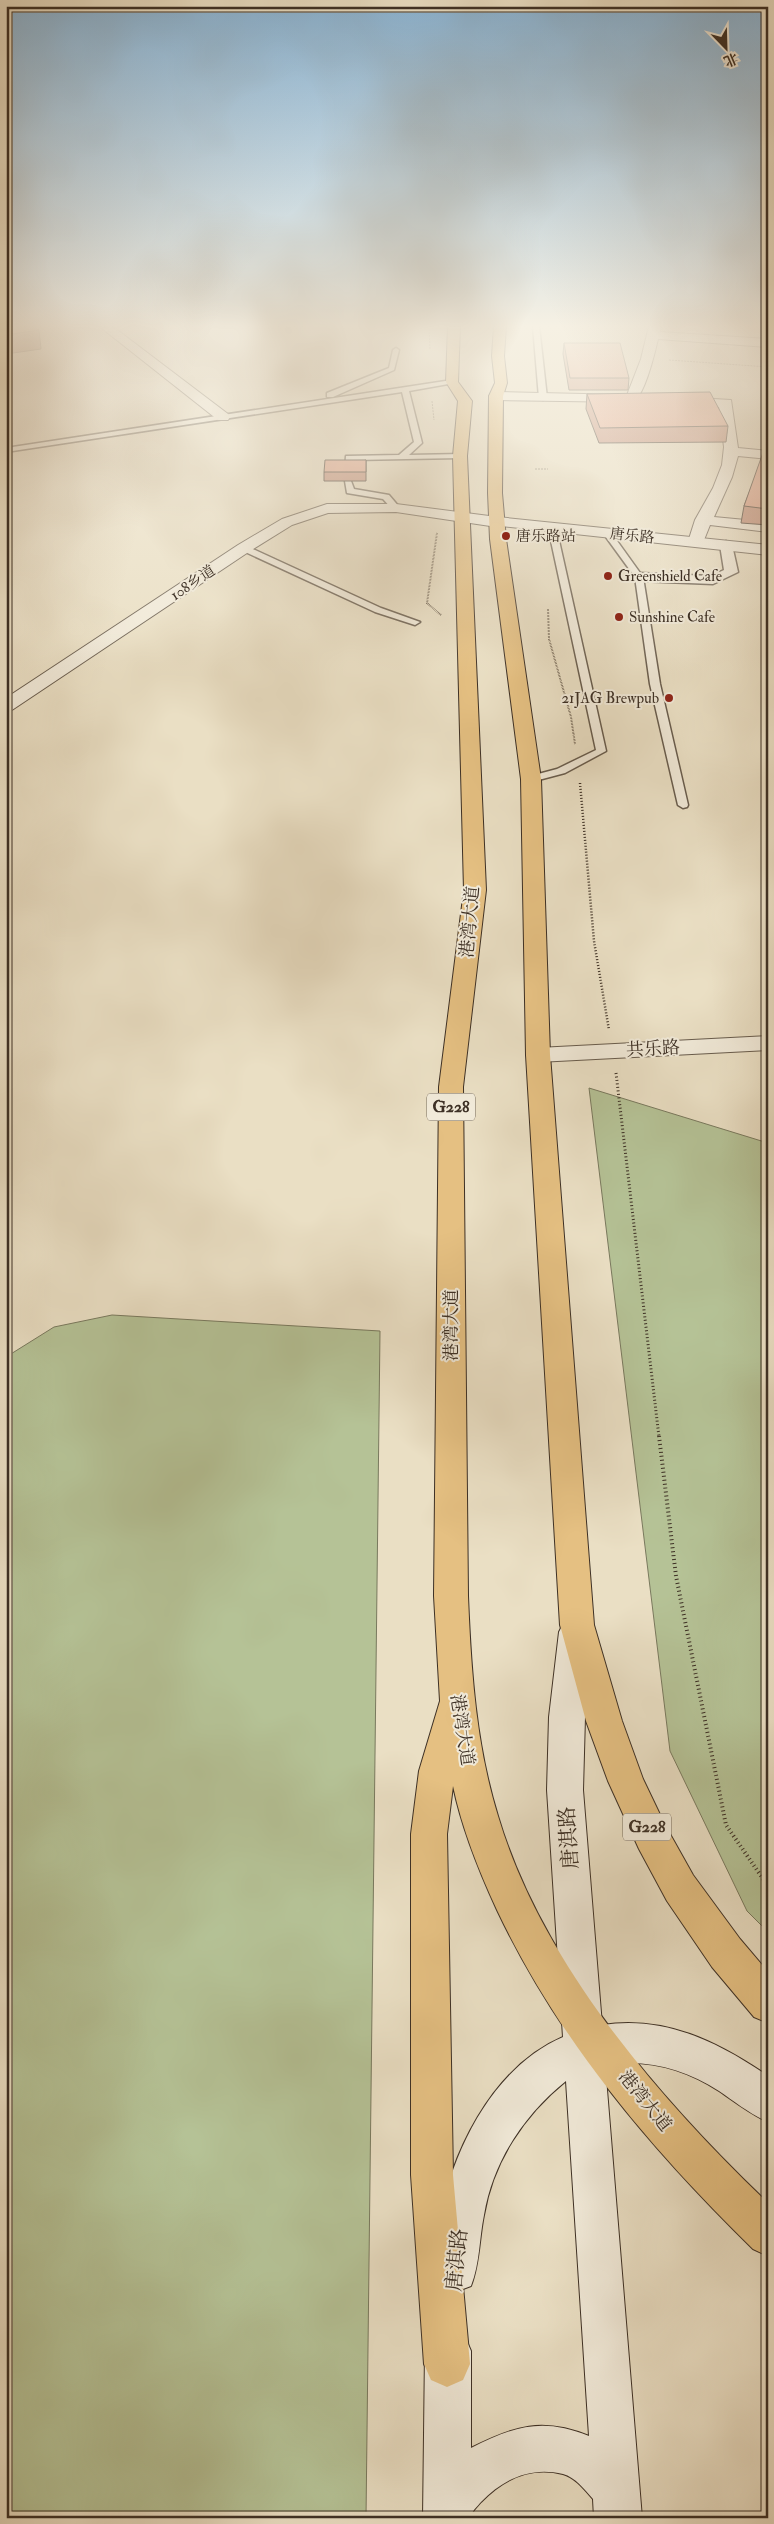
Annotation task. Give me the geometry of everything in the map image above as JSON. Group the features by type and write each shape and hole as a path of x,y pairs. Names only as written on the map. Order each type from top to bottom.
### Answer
{"highway":[{"name":"港湾大道","path":"461,444 451,515 465,638 475,890 451,1086 452,1596 456,1699 470,1780 480,1820 495,1860 532,1941 589,2038 718,2187 768,2234"},
{"name":"G228","path":"496,444 497,522 531,779 538,1055 577,1625 604,1721 626,1781 652,1838 680,1888 726,1953 768,2003"},
{"path":"447,2364 432,2175 429,1834 437,1771 456,1699"}],"street":[{"path":"696,542 703,520 724,484 731,452 730,444"},
{"path":"731,452 768,455"},
{"name":"108乡道","path":"6,706 244,548 287,522 327,509 396,508 451,515"},
{"name":"唐乐路","path":"451,515 497,522 768,550"},
{"path":"703,520 768,527"},
{"path":"639,578 713,580 731,572 726,545"},
{"name":"共乐路","path":"538,1055 768,1043"},
{"name":"唐淇路","path":"577,1625 567,1717 565,1790 589,2038 616,2503"},
{"name":"唐淇路","path":"447,2512 447,2364 458,2234 466,2194 492,2135 536,2079 589,2038 673,2048 710,2063 768,2101"},
{"path":"447,2512 457,2489 472,2474 507,2455 545,2448 565,2451 582,2458 600,2471 616,2503"}],"lane":[{"path":"6,450 47,444"},
{"path":"401,457 417,444"},
{"path":"348,468 350,458 460,456"},
{"path":"348,483 350,491 386,498 396,508"},
{"path":"531,779 561,771 602,752 552,527"},
{"path":"607,533 639,578 655,684 683,805"},
{"path":"244,548 378,610 415,622"}],"path":[{"path":"436,444 437,456"},
{"path":"535,469 548,469"},
{"path":"451,515 427,603 465,638"},
{"path":"548,604 548,638 571,717 578,763 594,941 612,1051 676,1576 726,1825 768,1886"}],"green space":[{"path":"589,1088 768,1143 768,1932 747,1911 670,1751"},
{"path":"112,1315 380,1331 366,2518 6,2518 6,1357 54,1327"}],"building":[{"path":"766,444 768,444 768,509 744,506"},
{"path":"325,460 366,460 366,472 324,472"}],"place":[{"name":"唐乐路站","path":"506,536"},
{"name":"Greenshield Cafe","path":"608,576"},
{"name":"Sunshine Cafe","path":"619,617"},
{"name":"21JAG Brewpub","path":"669,698"}]}
